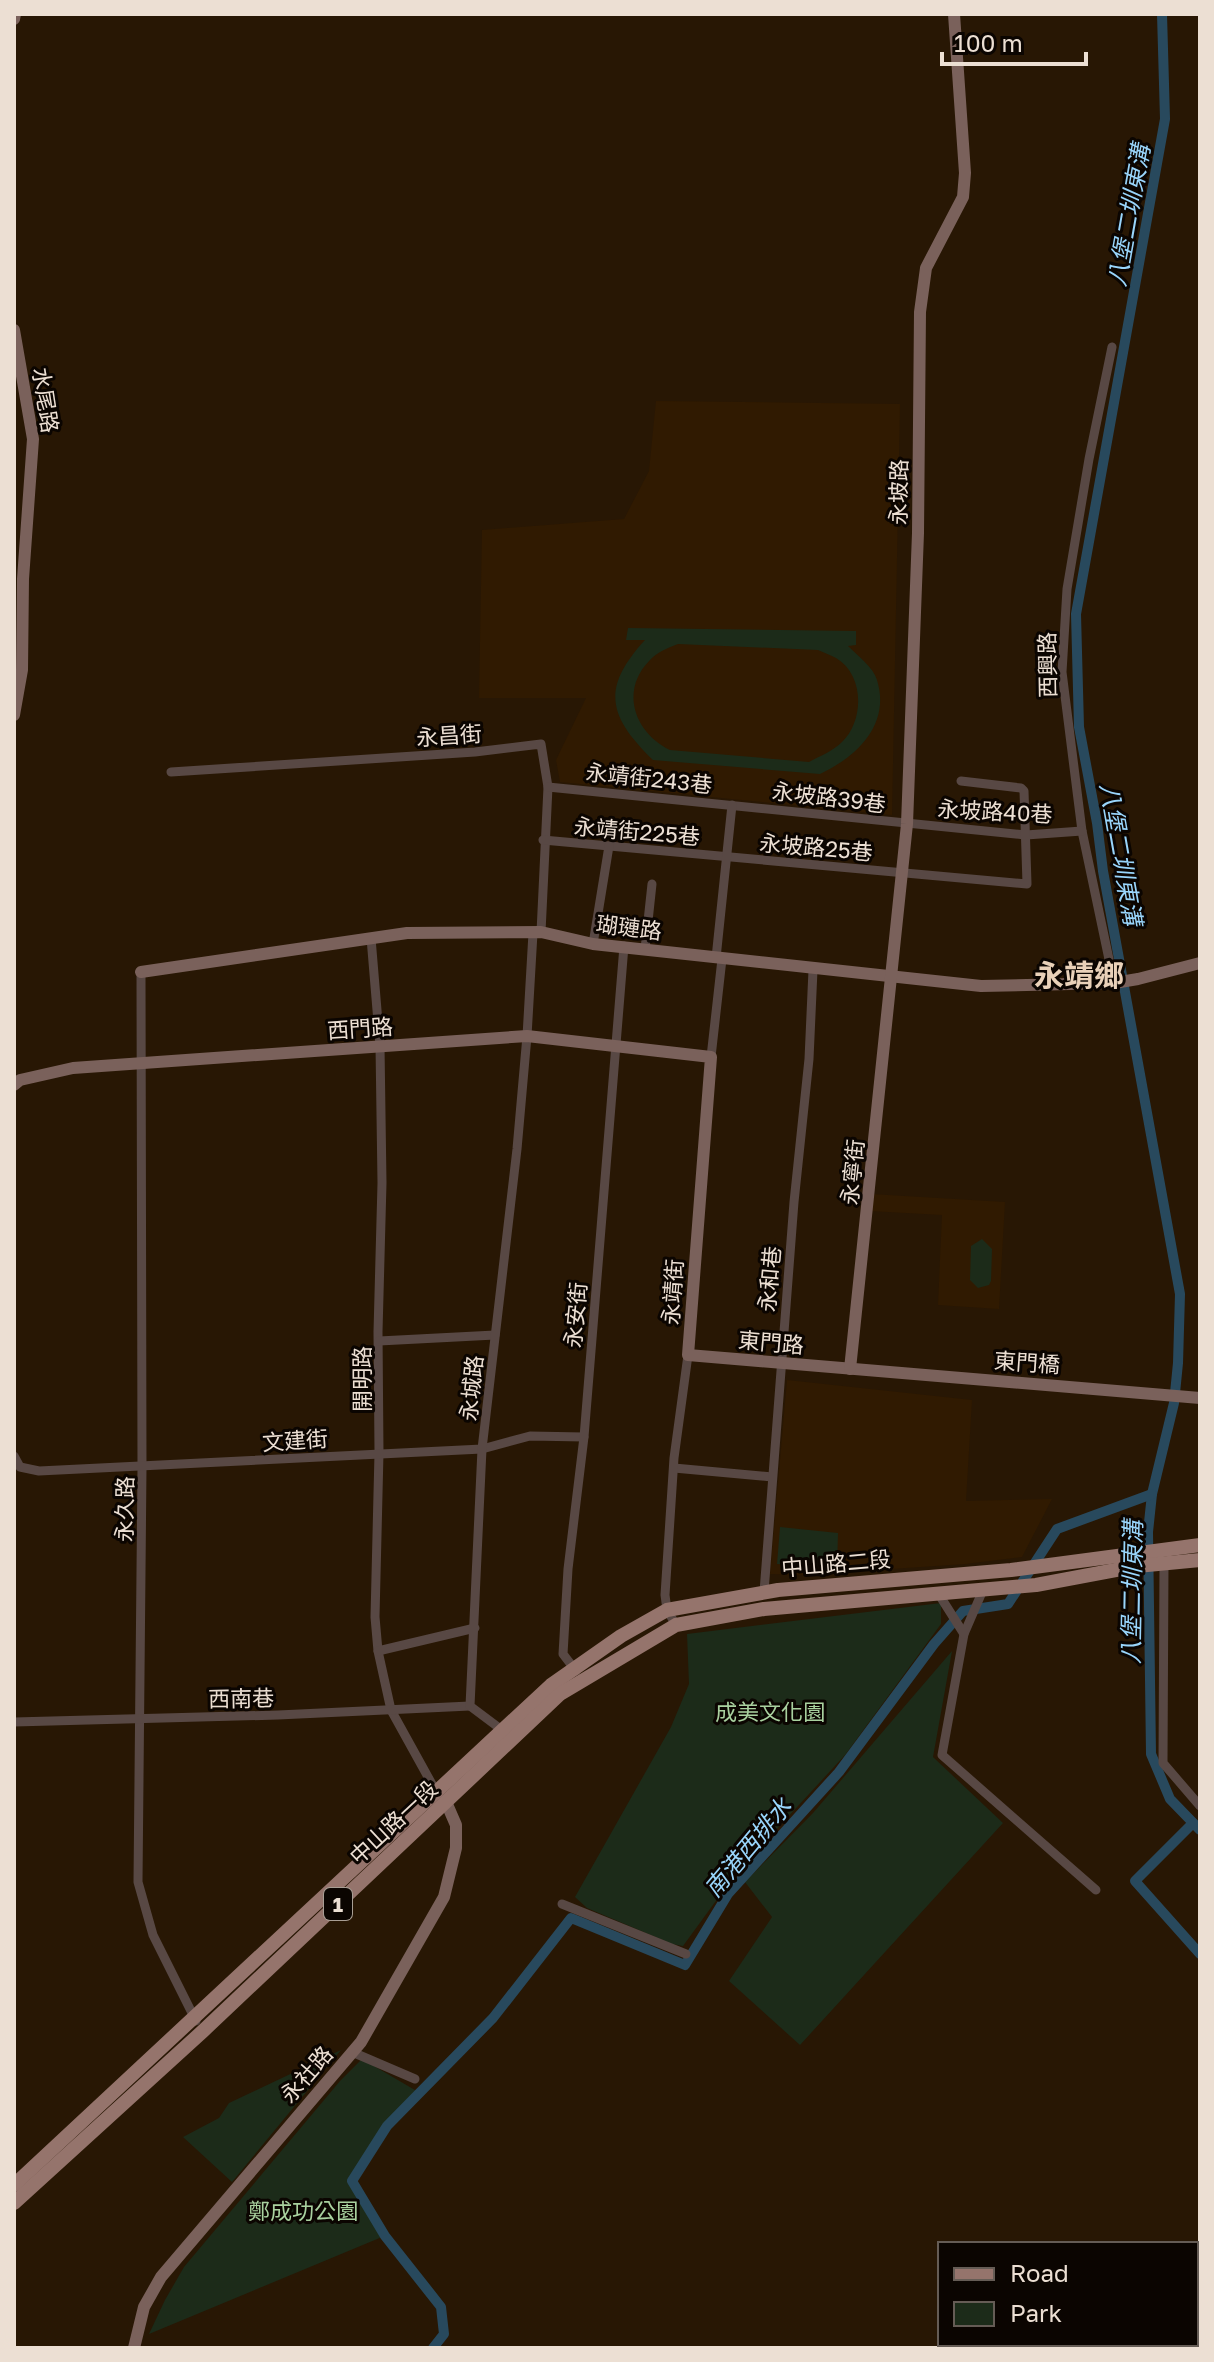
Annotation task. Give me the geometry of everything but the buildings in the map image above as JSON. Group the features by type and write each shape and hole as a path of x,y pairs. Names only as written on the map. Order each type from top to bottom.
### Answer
{"main road":[{"name":"1","path":"983,1590 1036,1585 1200,1545"},
{"name":"1","path":"1164,1556 1200,1560"},
{"name":"中山路二段","path":"667,1610 764,1592 1138,1559"},
{"name":"中山路二段","path":"676,1625 764,1609 983,1590"},
{"name":"中山路一段","path":"14,2185 193,2017 560,1694 621,1636 667,1610"},
{"name":"中山路一段","path":"14,2203 203,2031 441,1798 502,1730 551,1685 676,1625"}],"street":[{"name":"永坡路","path":"890,978 907,824 918,533 920,312 926,268 963,197 965,173 954,14"},
{"name":"水尾路","path":"14,330 33,439 23,579 22,670 14,715"},
{"name":"西興路","path":"1112,347 1067,589 1062,672 1082,831 1114,982"},
{"name":"永昌街","path":"171,772 475,752 541,744 548,787 537,933"},
{"path":"961,781 1021,788 1024,791 1026,835"},
{"name":"永靖街243巷","path":"548,787 746,805"},
{"name":"永靖街","path":"667,1610 666,1577 674,1468 688,1355 732,805"},
{"name":"永坡路39巷","path":"746,805 907,824"},
{"name":"永坡路40巷","path":"907,824 1026,835 1082,831"},
{"name":"永坡路25巷","path":"727,857 1027,884 1026,835"},
{"name":"永靖街225巷","path":"543,840 727,857"},
{"path":"593,944 609,846"},
{"path":"645,949 652,884"},
{"name":"瑚璉路","path":"141,972 407,933 537,933 593,944 981,986 1114,982 1200,963"},
{"name":"永城路","path":"470,1706 482,1449 537,933"},
{"name":"開明路","path":"371,938 380,1046 382,1183 375,1617 378,1651 391,1710 441,1798"},
{"name":"永安街","path":"578,1674 563,1654 568,1569 584,1437 624,946"},
{"name":"永和巷","path":"764,1592 780,1363 809,1059 813,970"},
{"name":"永久路","path":"141,972 142,1468 138,1882 153,1935 193,2017 203,2031"},
{"name":"永寧街","path":"850,1369 882,1080 890,978"},
{"name":"西門路","path":"14,1085 20,1080 73,1068 527,1036 711,1057"},
{"path":"379,1341 495,1335"},
{"name":"東門路","path":"688,1355 850,1369"},
{"name":"東門橋","path":"850,1369 1195,1397"},
{"name":"文建街","path":"14,1456 20,1467 39,1471 142,1468 482,1449 530,1436 584,1437"},
{"path":"674,1468 772,1477"},
{"path":"1164,1556 1163,1763 1200,1806"},
{"path":"983,1590 964,1634 942,1755 1096,1890"},
{"path":"938,1593 964,1634"},
{"path":"667,1610 676,1625"},
{"path":"378,1651 475,1628"},
{"path":"470,1706 502,1730"},
{"name":"西南巷","path":"14,1722 470,1706"},
{"name":"永社路","path":"134,2348 144,2307 161,2277 361,2042 444,1897 456,1848 456,1825 441,1798"},
{"path":"562,1904 686,1954"},
{"path":"352,2052 415,2079"}],"shaded area":[{"path":"656,401 900,404 892,815 560,782 556,760 586,698 479,698 482,530 624,519 649,471"},
{"path":"871,1194 1005,1202 999,1309 938,1305 942,1215 870,1211"},
{"path":"787,1380 972,1400 966,1501 1052,1499 1022,1557 803,1575 770,1574"}],"green space":[{"path":"628,628 856,631 856,645 848,646 865,662 877,680 880,696 875,725 858,749 820,774 653,760 638,745 619,716 616,688 621,673 645,640 626,640","holes":["678,644 818,650 836,658 852,675 858,698 857,711 842,742 809,762 670,750 648,733 635,710 635,685 641,672 656,655"]},
{"path":"982,1239 992,1249 991,1281 989,1285 978,1288 970,1280 971,1246"},
{"path":"780,1527 838,1533 837,1568 777,1564"},
{"name":"成美文化園","path":"941,1603 941,1624 845,1755 737,1872 683,1946 587,1908 575,1897 671,1727 689,1684 687,1634"},
{"name":"成美文化園","path":"952,1651 933,1757 1003,1823 800,2045 729,1981 772,1917 745,1882 813,1813"},
{"path":"341,2050 232,2182 183,2137 219,2118 229,2103"},
{"name":"鄭成功公園","path":"362,2059 420,2093 387,2126 352,2180 382,2237 149,2334 184,2267 340,2081"}],"waterway":[{"name":"八堡二圳東溝","path":"1162,14 1165,119 1076,614 1079,727 1180,1294 1174,1403 1152,1494 1148,1532 1151,1754 1170,1799 1200,1830"},
{"name":"南港西排水","path":"433,2348 444,2334 441,2307 385,2236 352,2181 387,2126 493,2018 571,1918 685,1965 728,1894 839,1772 934,1644 963,1611 1008,1604 1057,1529 1152,1494"},
{"path":"1193,1823 1135,1881 1200,1954"}],"district":[{"name":"永靖鄉","path":"1079,975"}]}
